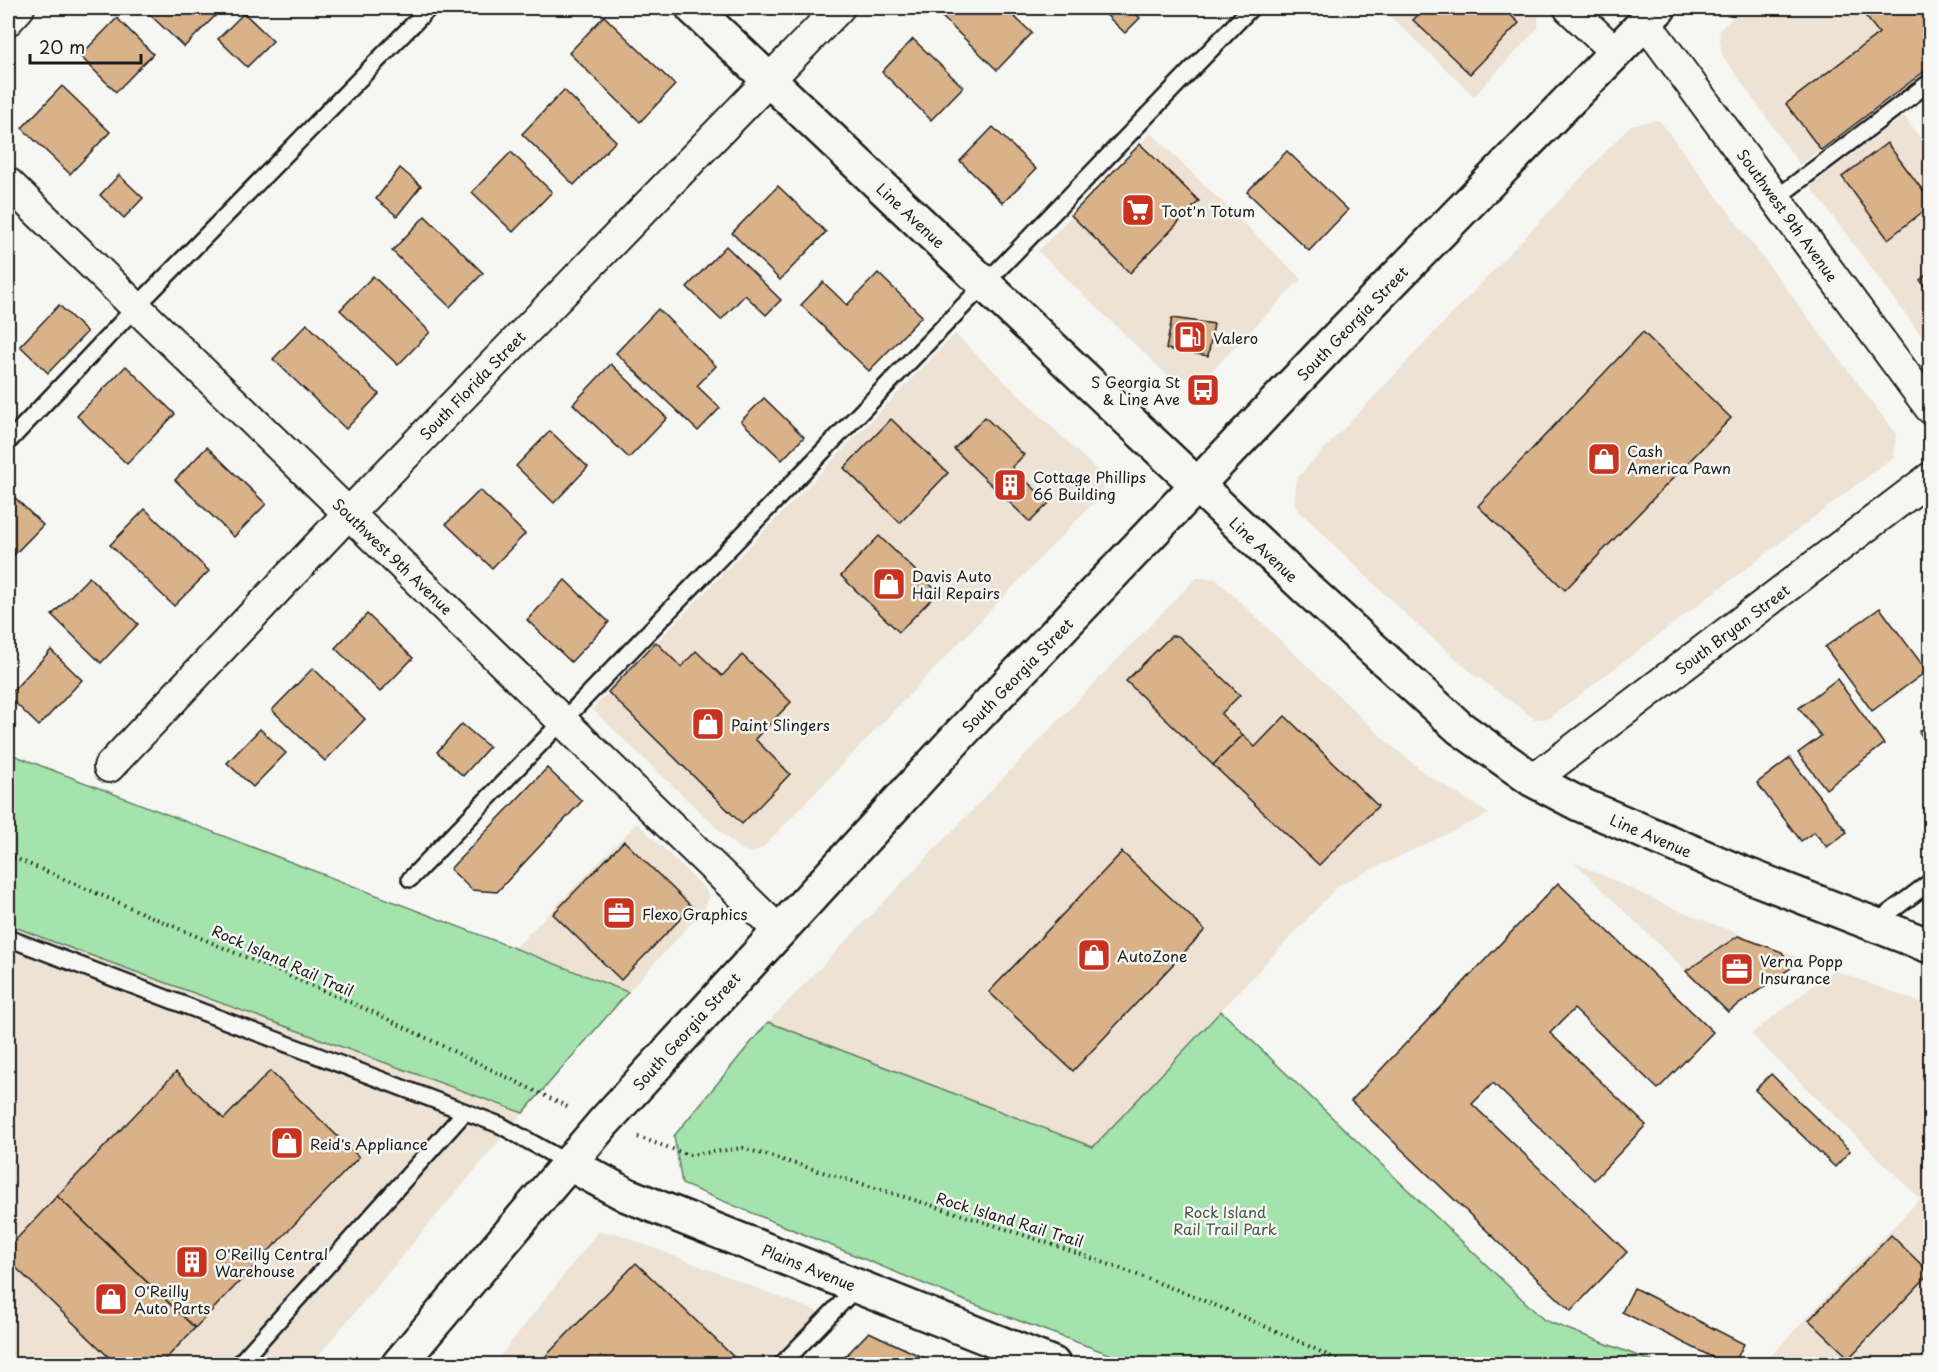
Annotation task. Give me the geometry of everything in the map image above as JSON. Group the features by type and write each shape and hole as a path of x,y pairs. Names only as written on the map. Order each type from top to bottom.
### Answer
{"main road":[{"name":"Line Avenue","path":"693,8 1196,485 1412,687 1460,728 1533,780 1628,826 1930,946"},
{"name":"South Georgia Street","path":"399,1365 568,1163 778,930 1196,485 1652,15"},
{"name":"Plains Avenue","path":"568,1163 627,1195 1053,1365"}],"street":[{"path":"8,20 19,8"},
{"name":"South Florida Street","path":"109,766 349,513 839,8"},
{"path":"1569,8 1615,52"},
{"name":"Southwest 9th Avenue","path":"1652,15 1775,199 1930,408"},
{"name":"Southwest 9th Avenue","path":"8,183 562,720 732,889 778,930"},
{"name":"South Bryan Street","path":"1533,780 1930,478"}],"lane":[{"path":"8,442 136,307 429,8"},
{"path":"410,879 1251,8"},
{"path":"1775,199 1930,82"},
{"path":"1874,924 1930,882"},
{"path":"8,938 500,1125 568,1163"},
{"path":"239,1365 465,1112"},
{"path":"782,1365 857,1287"}],"path":[{"name":"Rock Island Rail Trail","path":"8,855 375,1013 545,1096"},
{"name":"Rock Island Rail Trail","path":"655,1145 689,1155 743,1149 1086,1255 1281,1332 1346,1365"}],"shaded area":[{"path":"1382,8 1531,8 1538,14 1538,28 1474,96"},
{"path":"1742,8 1930,8 1930,67 1800,165 1722,55 1719,31"},
{"path":"1904,116 1930,152 1930,347 1810,186"},
{"path":"1659,120 1896,434 1893,457 1549,718 1535,719 1476,676 1416,624 1295,507 1296,479 1631,125"},
{"path":"1151,133 1301,279 1203,380 1167,375 1038,251"},
{"path":"955,334 1103,476 1105,484 1102,494 762,848 752,853 739,849 592,709"},
{"path":"1196,578 1216,579 1385,740 1422,771 1489,814 1339,885 1093,1147 768,1022"},
{"path":"637,823 705,889 709,898 704,909 628,992 515,948"},
{"path":"1574,862 1668,906 1802,959 1728,1012"},
{"path":"8,924 523,1113 311,1364 8,1364"},
{"path":"1833,970 1930,1006 1930,1364 1763,1364 1920,1199 1751,1034"},
{"path":"598,1232 615,1233 819,1312 768,1364 494,1364"}],"green space":[{"path":"8,753 628,992 523,1113 43,938 8,924"},
{"name":"Rock Island Rail Trail Park","path":"1221,1011 1544,1320 1659,1364 1136,1364 968,1302 682,1184 674,1136 768,1022 1093,1147"}],"building":[{"path":"143,8 212,8 218,13 184,47"},
{"path":"950,8 1005,8 1032,33 997,70 941,16"},
{"path":"1099,8 1130,8 1140,18 1125,33"},
{"path":"1425,8 1503,8 1519,23 1470,74 1413,20"},
{"path":"1859,8 1922,8 1930,18 1930,67 1821,150 1786,104 1879,33"},
{"path":"244,13 273,41 247,67 218,39"},
{"path":"604,16 675,85 640,122 569,53"},
{"path":"117,18 153,54 116,92 80,56"},
{"path":"913,39 963,87 931,120 882,72"},
{"path":"62,86 110,132 70,174 22,128"},
{"path":"564,90 616,141 574,185 522,134"},
{"path":"993,127 1036,169 1003,203 960,161"},
{"path":"1887,143 1930,200 1930,206 1888,239 1842,177"},
{"path":"1140,144 1199,201 1130,273 1071,215"},
{"path":"1287,151 1348,210 1309,251 1247,192"},
{"path":"511,152 552,192 513,232 472,192"},
{"path":"400,168 421,186 397,216 376,199"},
{"path":"119,175 143,198 124,218 100,195"},
{"path":"778,186 826,232 780,280 732,233"},
{"path":"425,216 483,273 450,307 392,251"},
{"path":"726,246 781,300 766,315 745,295 721,320 687,287"},
{"path":"1930,272 1930,294 1920,280"},
{"path":"878,273 922,316 869,371 801,305 823,282 847,305"},
{"path":"373,276 430,332 398,365 340,310"},
{"path":"59,305 87,332 48,373 20,346"},
{"path":"658,309 716,366 697,386 720,408 698,431 616,353"},
{"name":"Valero","path":"1172,318 1214,324 1208,356 1166,349"},
{"path":"307,324 379,394 346,429 273,359"},
{"path":"1643,332 1731,418 1565,590 1478,506"},
{"path":"611,364 667,418 629,458 573,404"},
{"path":"126,366 175,414 127,464 77,416"},
{"path":"764,398 804,437 782,460 741,421"},
{"name":"Cottage Phillips 66 Building","path":"985,417 1024,455 1012,467 1049,503 1030,522 954,449"},
{"path":"891,419 948,473 900,523 844,468"},
{"path":"550,431 588,467 554,503 516,466"},
{"path":"207,447 266,504 234,537 175,480"},
{"path":"480,490 525,534 492,568 446,524"},
{"path":"9,492 43,525 10,559 8,556"},
{"path":"145,509 209,571 174,606 110,545"},
{"path":"879,536 938,592 899,632 841,576"},
{"path":"89,577 138,624 101,663 52,615"},
{"path":"565,580 609,622 571,662 527,620"},
{"path":"1880,608 1927,671 1872,711 1825,647"},
{"path":"367,614 413,658 380,692 335,648"},
{"path":"1171,636 1178,636 1184,641 1240,695 1221,714 1243,735 1213,765 1126,681"},
{"path":"656,642 681,667 696,651 722,676 742,655 791,702 755,739 790,774 742,824 608,692"},
{"path":"51,650 82,680 39,726 8,696"},
{"path":"313,668 365,719 325,761 272,710"},
{"path":"1837,679 1884,744 1826,789 1798,753 1821,736 1799,708"},
{"path":"1285,716 1378,806 1319,865 1213,765 1243,735 1255,747"},
{"path":"1930,723 1930,748 1919,732"},
{"path":"462,724 489,747 463,776 437,752"},
{"path":"260,729 286,753 253,787 227,763"},
{"path":"1790,758 1847,832 1827,847 1814,832 1801,841 1757,783"},
{"path":"547,768 582,801 497,892 472,890 450,869"},
{"path":"624,841 692,907 621,980 553,914"},
{"path":"1122,852 1205,930 1073,1071 989,992"},
{"path":"1558,883 1713,1032 1658,1089 1574,1009 1550,1033 1646,1125 1594,1180 1493,1083 1472,1104 1627,1252 1571,1311 1351,1101"},
{"path":"1738,936 1782,952 1792,967 1728,1012 1686,971"},
{"name":"O'Reilly Central Warehouse","path":"270,1071 359,1157 195,1328 57,1196 176,1072 224,1119"},
{"path":"1771,1074 1850,1151 1835,1167 1755,1090"},
{"path":"57,1196 195,1328 161,1364 116,1364 8,1260 8,1248"},
{"path":"1891,1235 1930,1273 1849,1358 1809,1320"},
{"path":"636,1263 741,1364 551,1364 544,1358"},
{"path":"1634,1288 1744,1344 1734,1364 1726,1364 1622,1312"},
{"path":"869,1332 937,1364 838,1364"}],"place":[{"name":"Toot'n Totum","path":"1138,210"},
{"name":"Valero","path":"1190,337"},
{"name":"S Georgia St & Line Ave","path":"1203,390"},
{"name":"Cash America Pawn","path":"1604,459"},
{"name":"Cottage Phillips 66 Building","path":"1010,485"},
{"name":"Davis Auto Hail Repairs","path":"889,584"},
{"name":"Paint Slingers","path":"708,724"},
{"name":"Flexo Graphics","path":"619,913"},
{"name":"AutoZone","path":"1094,955"},
{"name":"Verna Popp Insurance","path":"1737,969"},
{"name":"Reid's Appliance","path":"287,1143"},
{"name":"O'Reilly Central Warehouse","path":"192,1262"},
{"name":"O'Reilly Auto Parts","path":"111,1299"}]}
